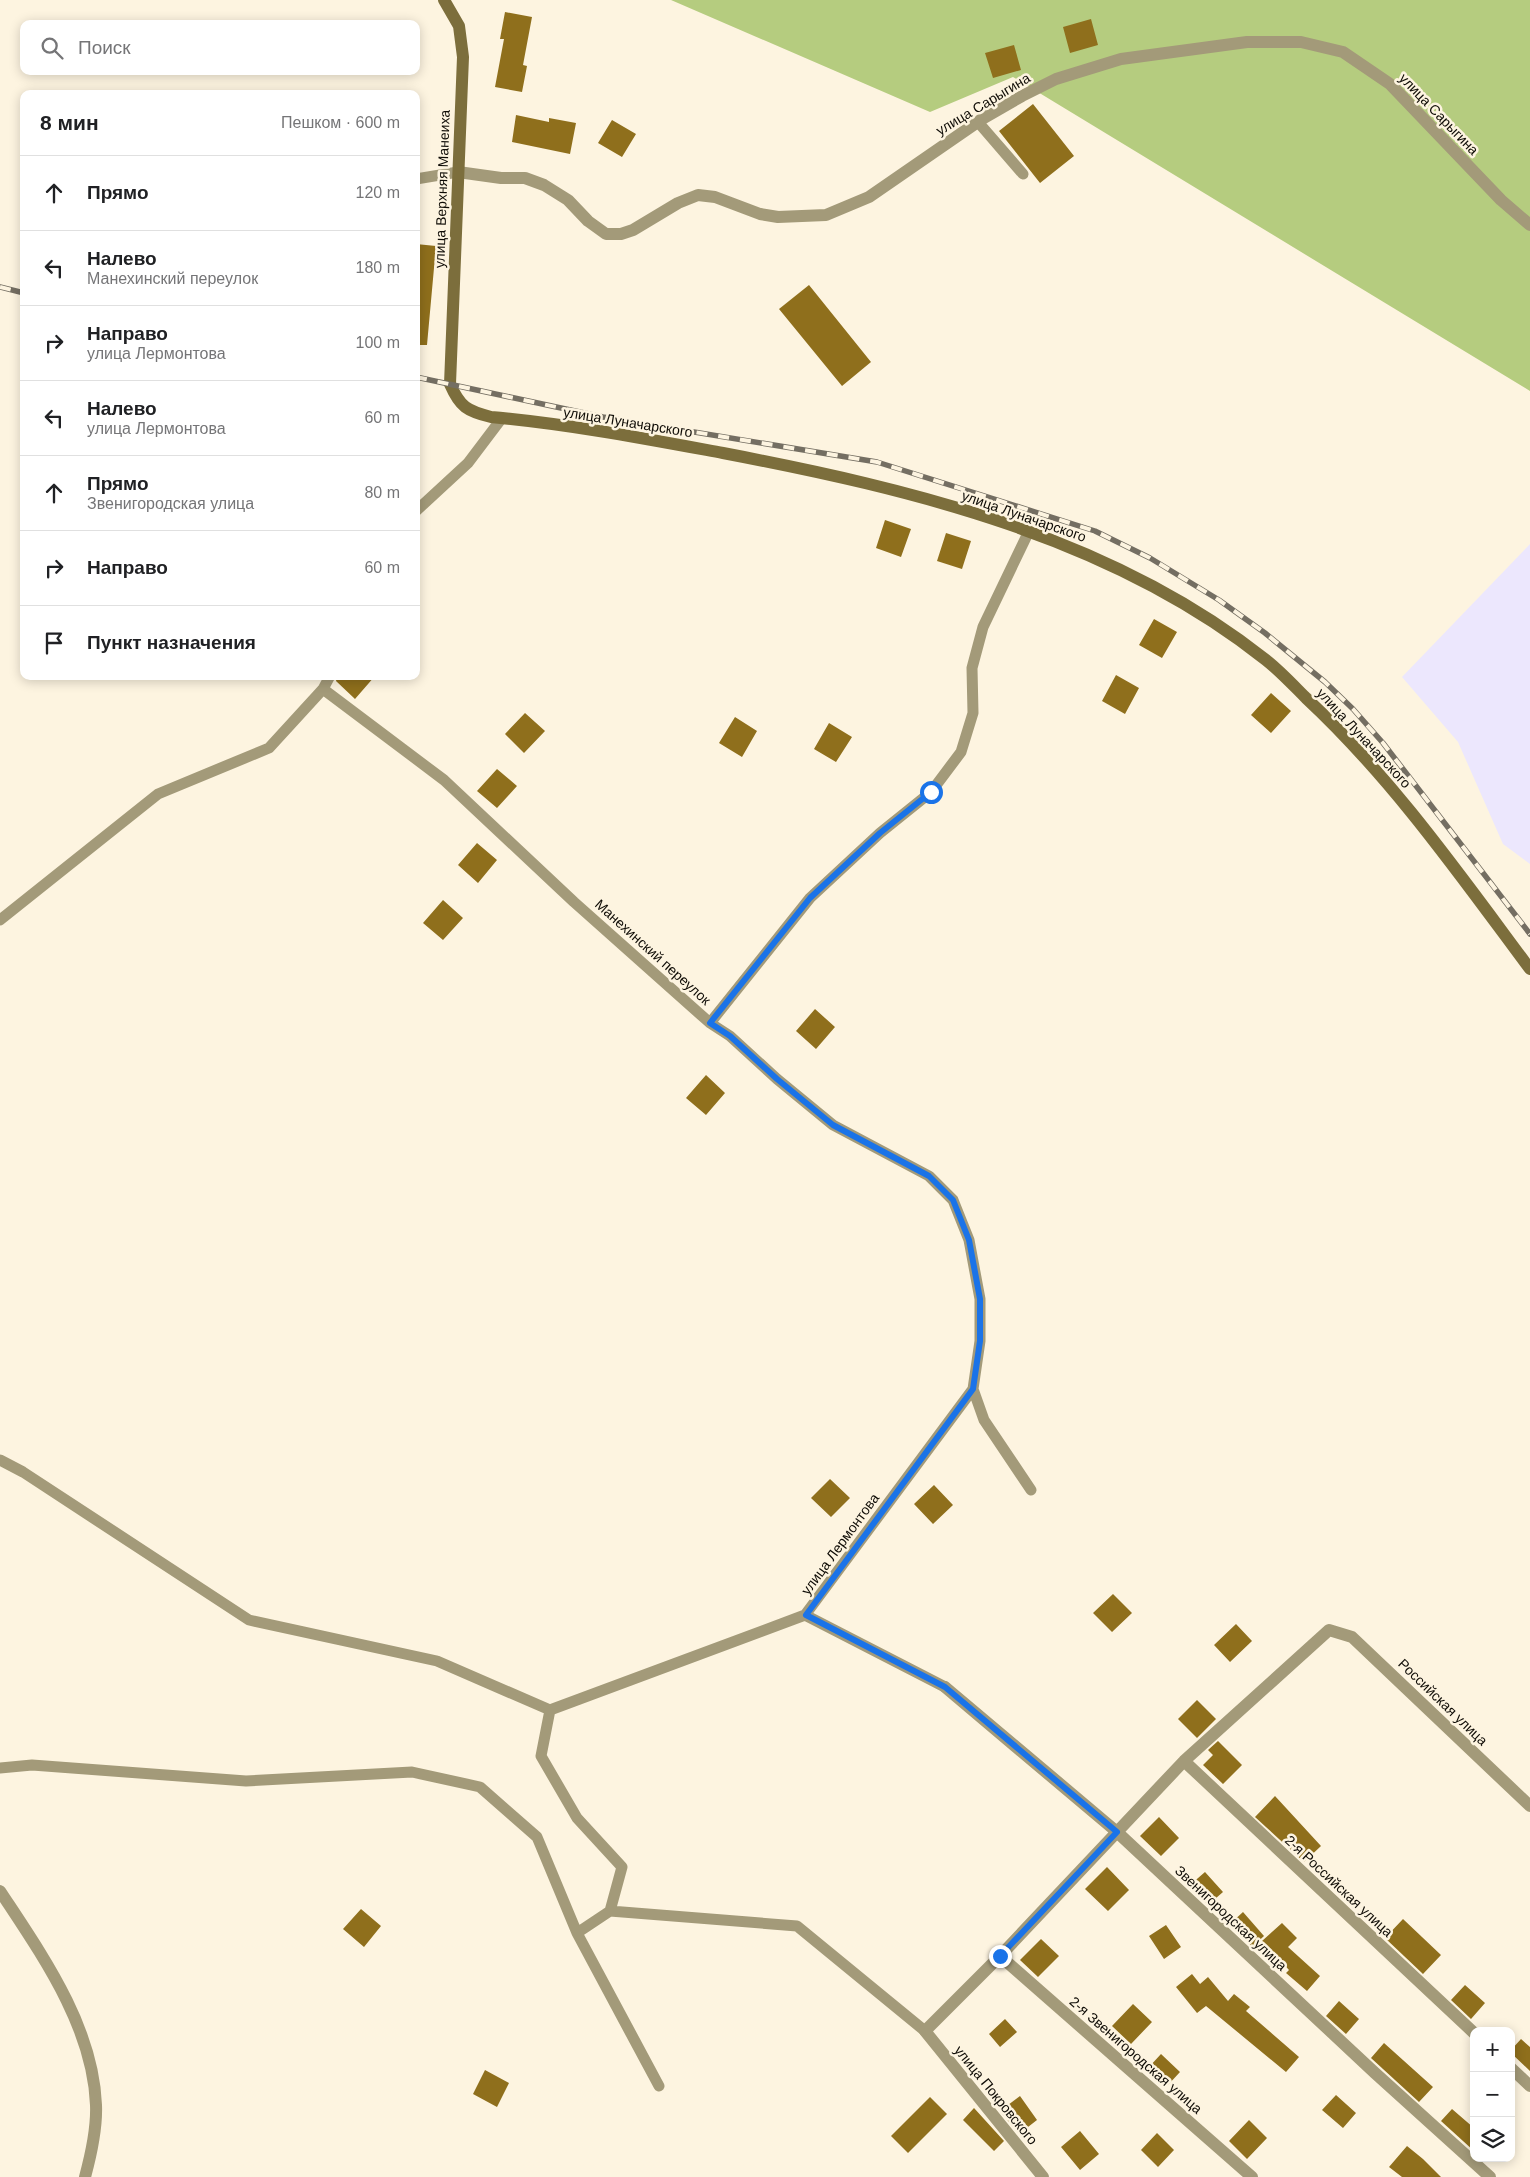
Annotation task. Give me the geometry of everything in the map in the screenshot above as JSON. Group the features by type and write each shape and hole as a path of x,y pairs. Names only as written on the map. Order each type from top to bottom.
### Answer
{"main road":[{"name":"улица Верхняя Манеиха","path":"447,2 459,26 463,57 450,384"},
{"name":"улица Луначарского","path":"450,384 458,401 472,412 657,440 810,469 950,506 1068,545 1162,591 1218,625 1267,661 1334,724 1386,781 1467,883 1530,969"}],"street":[{"name":"улица Сарыгина","path":"458,172 501,178 524,178 544,185 568,200 588,221 606,234 621,234 633,230 678,203 698,195 715,197 760,214 778,217 826,215 869,196 978,122 1022,96 1056,79 1121,59 1247,42 1301,42 1343,52 1390,84 1482,180 1530,225"},
{"name":"Российская улица","path":"1184,1761 1329,1630 1352,1636 1530,1806"},
{"name":"Звенигородская улица","path":"945,1687 1117,1832 1374,2073 1490,2177"},
{"path":"925,2031 1000,1956 1184,1761"},
{"name":"2-я Российская улица","path":"1184,1761 1470,2029"},
{"path":"0,1892 38,1949 72,2011 89,2059 96,2106 92,2154 85,2177"},
{"name":"2-я Звенигородская улица","path":"1000,1956 1252,2177"},
{"name":"улица Покровского","path":"925,2031 1043,2177"},
{"path":"1515,2072 1530,2086"}],"lane":[{"path":"978,122 1023,174"},
{"path":"420,178 458,172"},
{"path":"420,507 468,463 502,418"},
{"path":"710,1023 810,898 880,833 931,792 960,752 973,713 972,668 983,627 1029,531"},
{"path":"0,920 158,794 268,748 323,689 328,680"},
{"name":"Манехинский переулок","path":"323,689 444,780 574,902 710,1023 730,1036 777,1079 833,1125 929,1176 953,1200 969,1240 980,1299 980,1341 973,1389"},
{"path":"973,1389 984,1420 1031,1490"},
{"name":"улица Лермонтова","path":"945,1687 806,1615 973,1389"},
{"path":"0,1460 23,1472 249,1620 437,1661 550,1710 806,1615"},
{"path":"550,1710 540,1756 577,1818 622,1867 610,1911"},
{"path":"0,1768 32,1765 246,1781 412,1772 480,1787 537,1838 577,1933 659,2086"},
{"path":"577,1933 610,1911 797,1926 925,2031"}],"shaded area":[{"path":"1530,544 1530,864 1503,844 1458,742 1402,677"}],"green space":[{"path":"671,0 1530,0 1530,391 1013,77 930,112"}],"building":[{"path":"505,12 532,17 523,65 527,66 522,92 495,87 504,39 500,39"},
{"path":"1091,19 1098,45 1070,53 1063,27"},
{"path":"1014,45 1021,70 993,78 985,53"},
{"path":"1033,104 1074,156 1040,183 999,131"},
{"path":"516,115 549,122 549,118 576,123 570,154 512,142"},
{"path":"612,120 636,134 622,157 598,143"},
{"path":"420,244 436,246 427,345 420,345"},
{"path":"809,285 871,362 842,386 779,309"},
{"path":"885,520 911,529 901,557 876,548"},
{"path":"946,533 971,541 962,569 937,561"},
{"path":"1154,619 1177,632 1162,658 1139,645"},
{"path":"1116,675 1139,688 1125,714 1102,701"},
{"path":"336,680 372,680 355,699"},
{"path":"1271,693 1291,711 1271,733 1251,715"},
{"path":"525,713 545,731 524,753 505,734"},
{"path":"735,717 757,731 742,757 719,743"},
{"path":"829,723 852,737 836,762 814,749"},
{"path":"497,769 517,786 497,808 477,791"},
{"path":"477,843 497,860 478,883 458,865"},
{"path":"443,900 463,918 443,940 423,923"},
{"path":"815,1009 835,1027 816,1049 796,1031"},
{"path":"706,1075 725,1093 706,1115 686,1098"},
{"path":"830,1479 850,1498 831,1517 811,1498"},
{"path":"934,1485 953,1505 933,1524 914,1504"},
{"path":"1113,1594 1132,1613 1112,1632 1093,1613"},
{"path":"1236,1624 1252,1641 1230,1662 1214,1645"},
{"path":"1197,1700 1216,1719 1197,1738 1178,1719"},
{"path":"1218,1741 1242,1765 1223,1784 1203,1765 1213,1755 1208,1750"},
{"path":"1275,1796 1321,1846 1304,1862 1255,1817"},
{"path":"1159,1817 1179,1838 1161,1856 1140,1836"},
{"path":"1107,1867 1129,1890 1108,1911 1085,1889"},
{"path":"1205,1872 1223,1892 1208,1905 1190,1885"},
{"path":"361,1909 381,1926 364,1947 343,1929"},
{"path":"1243,1912 1264,1936 1252,1947 1231,1923"},
{"path":"1403,1919 1441,1955 1423,1974 1385,1938"},
{"path":"1282,1923 1297,1938 1288,1947 1320,1976 1307,1991 1286,1973 1289,1970 1262,1941"},
{"path":"1166,1925 1181,1947 1164,1959 1149,1936"},
{"path":"1041,1939 1059,1956 1038,1977 1020,1960"},
{"path":"1192,1974 1200,1984 1208,1977 1228,2001 1234,1994 1250,2007 1246,2011 1299,2057 1286,2072 1206,2006 1197,2013 1176,1987"},
{"path":"1465,1985 1485,2003 1471,2019 1451,2000"},
{"path":"1339,2001 1359,2019 1346,2034 1326,2016"},
{"path":"1133,2004 1152,2022 1131,2044 1112,2026"},
{"path":"1005,2019 1017,2032 1000,2047 989,2034"},
{"path":"1521,2039 1530,2047 1530,2071 1515,2057 1515,2046"},
{"path":"1384,2043 1433,2087 1419,2102 1371,2058"},
{"path":"1161,2054 1180,2072 1168,2085 1149,2067"},
{"path":"485,2070 509,2083 497,2107 473,2094"},
{"path":"1336,2095 1356,2113 1343,2128 1322,2110"},
{"path":"1020,2096 1037,2120 1019,2134 1000,2111"},
{"path":"930,2097 947,2114 908,2153 891,2136"},
{"path":"974,2108 1004,2141 994,2151 963,2120"},
{"path":"1452,2109 1470,2125 1470,2147 1441,2121"},
{"path":"1249,2120 1267,2138 1247,2159 1229,2141"},
{"path":"1080,2131 1099,2154 1080,2170 1061,2147"},
{"path":"1157,2133 1174,2150 1158,2167 1141,2150"},
{"path":"1407,2146 1441,2177 1402,2177 1389,2167"}],"railway":[{"path":"0,287 20,292"},
{"path":"420,378 603,417 877,462 1095,531 1150,558 1219,600 1265,633 1325,682 1353,709 1383,743 1530,934"}],"route":[{"path":"931,792 880,833 810,898 710,1023 730,1036 777,1079 833,1125 929,1176 953,1200 969,1240 980,1299 980,1341 973,1389 806,1615 945,1687 1117,1832 1000,1956"}]}
